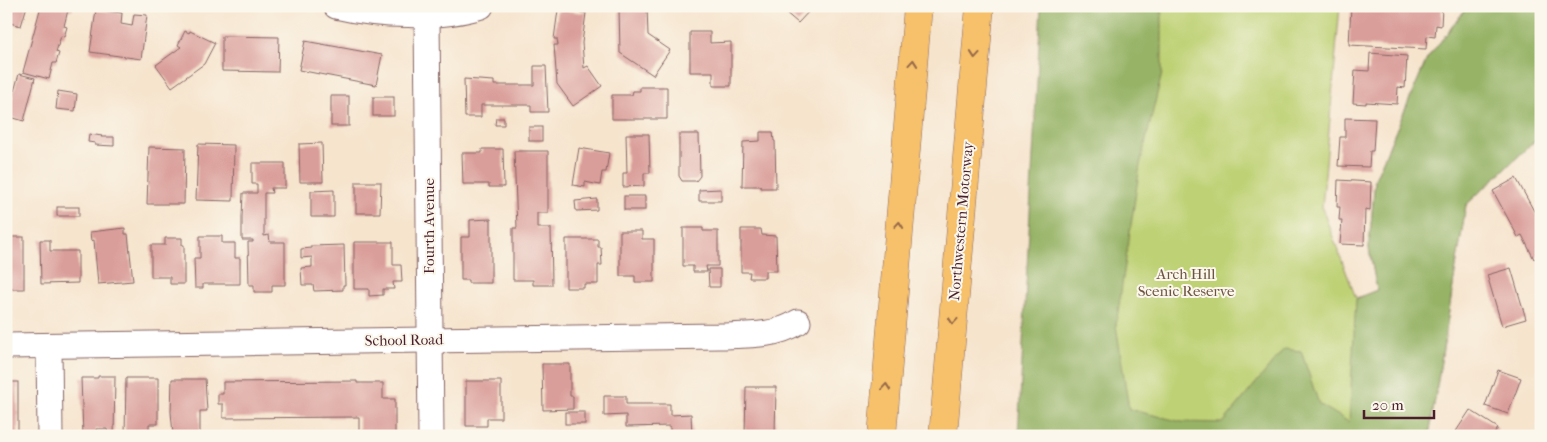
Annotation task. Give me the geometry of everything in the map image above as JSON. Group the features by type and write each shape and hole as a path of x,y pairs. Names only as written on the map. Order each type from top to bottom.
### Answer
{"highway":[{"path":"882,436 918,6"},
{"name":"Northwestern Motorway","path":"943,436 980,6"}],"street":[{"path":"336,6 353,10 427,16 481,6"},
{"name":"Fourth Avenue","path":"427,16 431,436"},
{"name":"School Road","path":"6,346 49,347 750,335 788,329 798,322"},
{"path":"49,347 50,436"}],"green space":[{"path":"1041,6 1162,6 1162,73 1140,165 1116,325 1129,409 1182,422 1223,423 1284,349 1301,351 1319,404 1349,422 1356,299 1377,290 1369,248 1375,179 1427,59 1468,6 1541,6 1541,135 1466,205 1429,436 1018,436"},
{"name":"Arch Hill Scenic Reserve","path":"1054,6 1340,6 1322,208 1356,298 1377,290 1369,248 1375,179 1427,59 1468,6 1541,6 1541,135 1466,205 1429,436 1018,436"}],"building":[{"path":"6,6 27,6 21,26 6,22"},
{"path":"41,6 73,6 72,11 68,10 64,26 67,27 64,37 61,36 56,52 59,53 56,63 53,63 49,79 23,72"},
{"path":"778,6 810,6 812,8 798,23"},
{"path":"1351,6 1442,8 1441,26 1436,25 1435,37 1427,36 1426,49 1349,45"},
{"path":"647,7 648,35 670,50 653,75 620,53 619,8"},
{"path":"96,10 122,13 121,24 132,26 134,14 147,15 141,59 90,52"},
{"path":"558,10 586,13 582,43 584,68 588,66 602,86 573,106 557,84 554,45 558,45 557,39 554,39"},
{"path":"185,31 189,33 190,31 215,43 204,64 172,87 156,65 181,47 178,45"},
{"path":"690,32 710,32 710,43 731,42 731,86 713,86 713,72 690,72"},
{"path":"222,36 279,37 278,72 222,71"},
{"path":"305,41 382,55 376,85 299,70"},
{"path":"1370,53 1407,56 1405,88 1398,87 1397,104 1353,103 1355,70 1369,71"},
{"path":"534,66 546,66 548,112 531,112 531,105 481,105 481,117 465,117 464,79 494,81 494,85 534,85"},
{"path":"19,74 35,78 24,121 7,116"},
{"path":"640,87 667,87 667,119 612,119 612,95 632,95 633,91 640,91"},
{"path":"58,91 77,94 75,111 56,109"},
{"path":"331,96 349,96 349,126 331,126"},
{"path":"373,97 394,97 394,116 373,116"},
{"path":"496,118 504,118 504,125 495,125"},
{"path":"1345,118 1375,119 1373,151 1370,151 1369,167 1338,166 1340,137 1345,137"},
{"path":"529,127 542,127 542,141 529,141"},
{"path":"760,132 773,132 775,141 776,188 742,186 743,142 760,141"},
{"path":"89,134 101,137 114,137 114,146 95,145 95,143 88,142"},
{"path":"626,134 649,134 650,173 644,173 644,186 623,187 623,173 627,173"},
{"path":"679,134 699,134 700,176 696,181 682,181 679,176"},
{"path":"322,143 323,182 300,182 299,144"},
{"path":"198,144 234,145 233,201 196,200"},
{"path":"149,147 185,148 184,204 147,204"},
{"path":"579,148 609,153 606,172 602,172 600,185 585,182 585,187 573,185"},
{"path":"482,149 503,149 504,187 489,187 489,184 463,184 462,153 482,153"},
{"path":"514,151 548,151 548,213 537,213 537,228 551,228 552,285 533,285 533,280 513,280 513,228 517,228"},
{"path":"252,163 285,163 285,188 271,188 272,193 264,193 264,236 269,235 270,242 285,242 285,285 272,285 272,292 254,292 254,285 249,285 248,242 253,242 253,240 242,240 243,193 257,193 257,184 252,184"},
{"path":"1516,178 1541,224 1541,255 1534,259 1522,235 1518,237 1493,191"},
{"path":"1338,180 1371,182 1370,210 1365,209 1364,245 1340,244 1342,220 1339,220 1340,207 1337,207"},
{"path":"356,182 381,182 380,213 356,213"},
{"path":"721,189 721,201 699,201 699,190"},
{"path":"334,190 334,217 311,217 311,191"},
{"path":"624,196 645,196 645,210 624,210"},
{"path":"597,199 597,210 576,211 575,201"},
{"path":"57,207 79,207 79,216 57,216"},
{"path":"491,219 491,283 468,283 468,280 461,280 461,237 470,237 470,220"},
{"path":"125,228 125,234 128,234 133,281 98,284 94,240 91,241 90,232"},
{"path":"683,228 703,228 703,231 718,231 718,266 706,266 707,272 693,272 693,266 683,266"},
{"path":"741,229 761,229 762,235 776,236 777,271 765,271 765,278 749,278 750,272 741,272"},
{"path":"620,231 642,231 642,239 654,239 654,282 635,282 635,276 620,276"},
{"path":"200,236 222,236 222,243 235,243 235,258 240,258 240,284 203,284 203,288 195,288 194,258 200,258"},
{"path":"6,237 24,237 24,289 6,289"},
{"path":"165,238 182,238 182,245 184,245 184,284 170,284 170,277 151,277 151,245 165,245"},
{"path":"566,239 598,239 598,247 601,247 602,265 598,265 598,284 584,284 584,288 566,288"},
{"path":"40,240 50,240 50,251 78,251 78,283 41,284"},
{"path":"354,242 393,242 393,265 401,265 402,282 393,282 394,289 383,289 383,295 369,296 369,289 354,289"},
{"path":"344,245 345,285 343,285 343,290 314,291 313,285 302,285 301,268 312,267 312,257 301,258 301,249 311,248 311,246"},
{"path":"1511,268 1526,319 1502,326 1487,275"},
{"path":"708,269 720,269 720,287 709,287"},
{"path":"542,364 570,364 570,396 573,396 573,409 543,410"},
{"path":"1498,370 1521,378 1508,414 1485,406"},
{"path":"98,376 115,376 114,436 108,436 107,429 96,429 96,435 83,435 81,378 98,378"},
{"path":"126,378 158,378 158,424 149,424 149,436 125,436"},
{"path":"172,379 205,379 207,411 200,411 200,434 173,434 171,412"},
{"path":"357,381 357,383 383,383 383,399 395,399 395,436 359,436 359,417 223,418 223,404 218,404 218,394 223,394 223,382"},
{"path":"466,381 501,381 501,418 487,418 487,426 466,426"},
{"path":"6,382 18,382 18,435 6,435"},
{"path":"746,387 776,387 775,435 745,436"},
{"path":"604,396 626,396 626,404 670,404 670,415 691,414 692,436 670,436 670,426 626,427 626,415 604,416"},
{"path":"1470,410 1498,428 1493,436 1453,436"},
{"path":"565,412 585,412 585,424 565,424"},
{"path":"543,431 572,431 572,436 543,436"}]}
